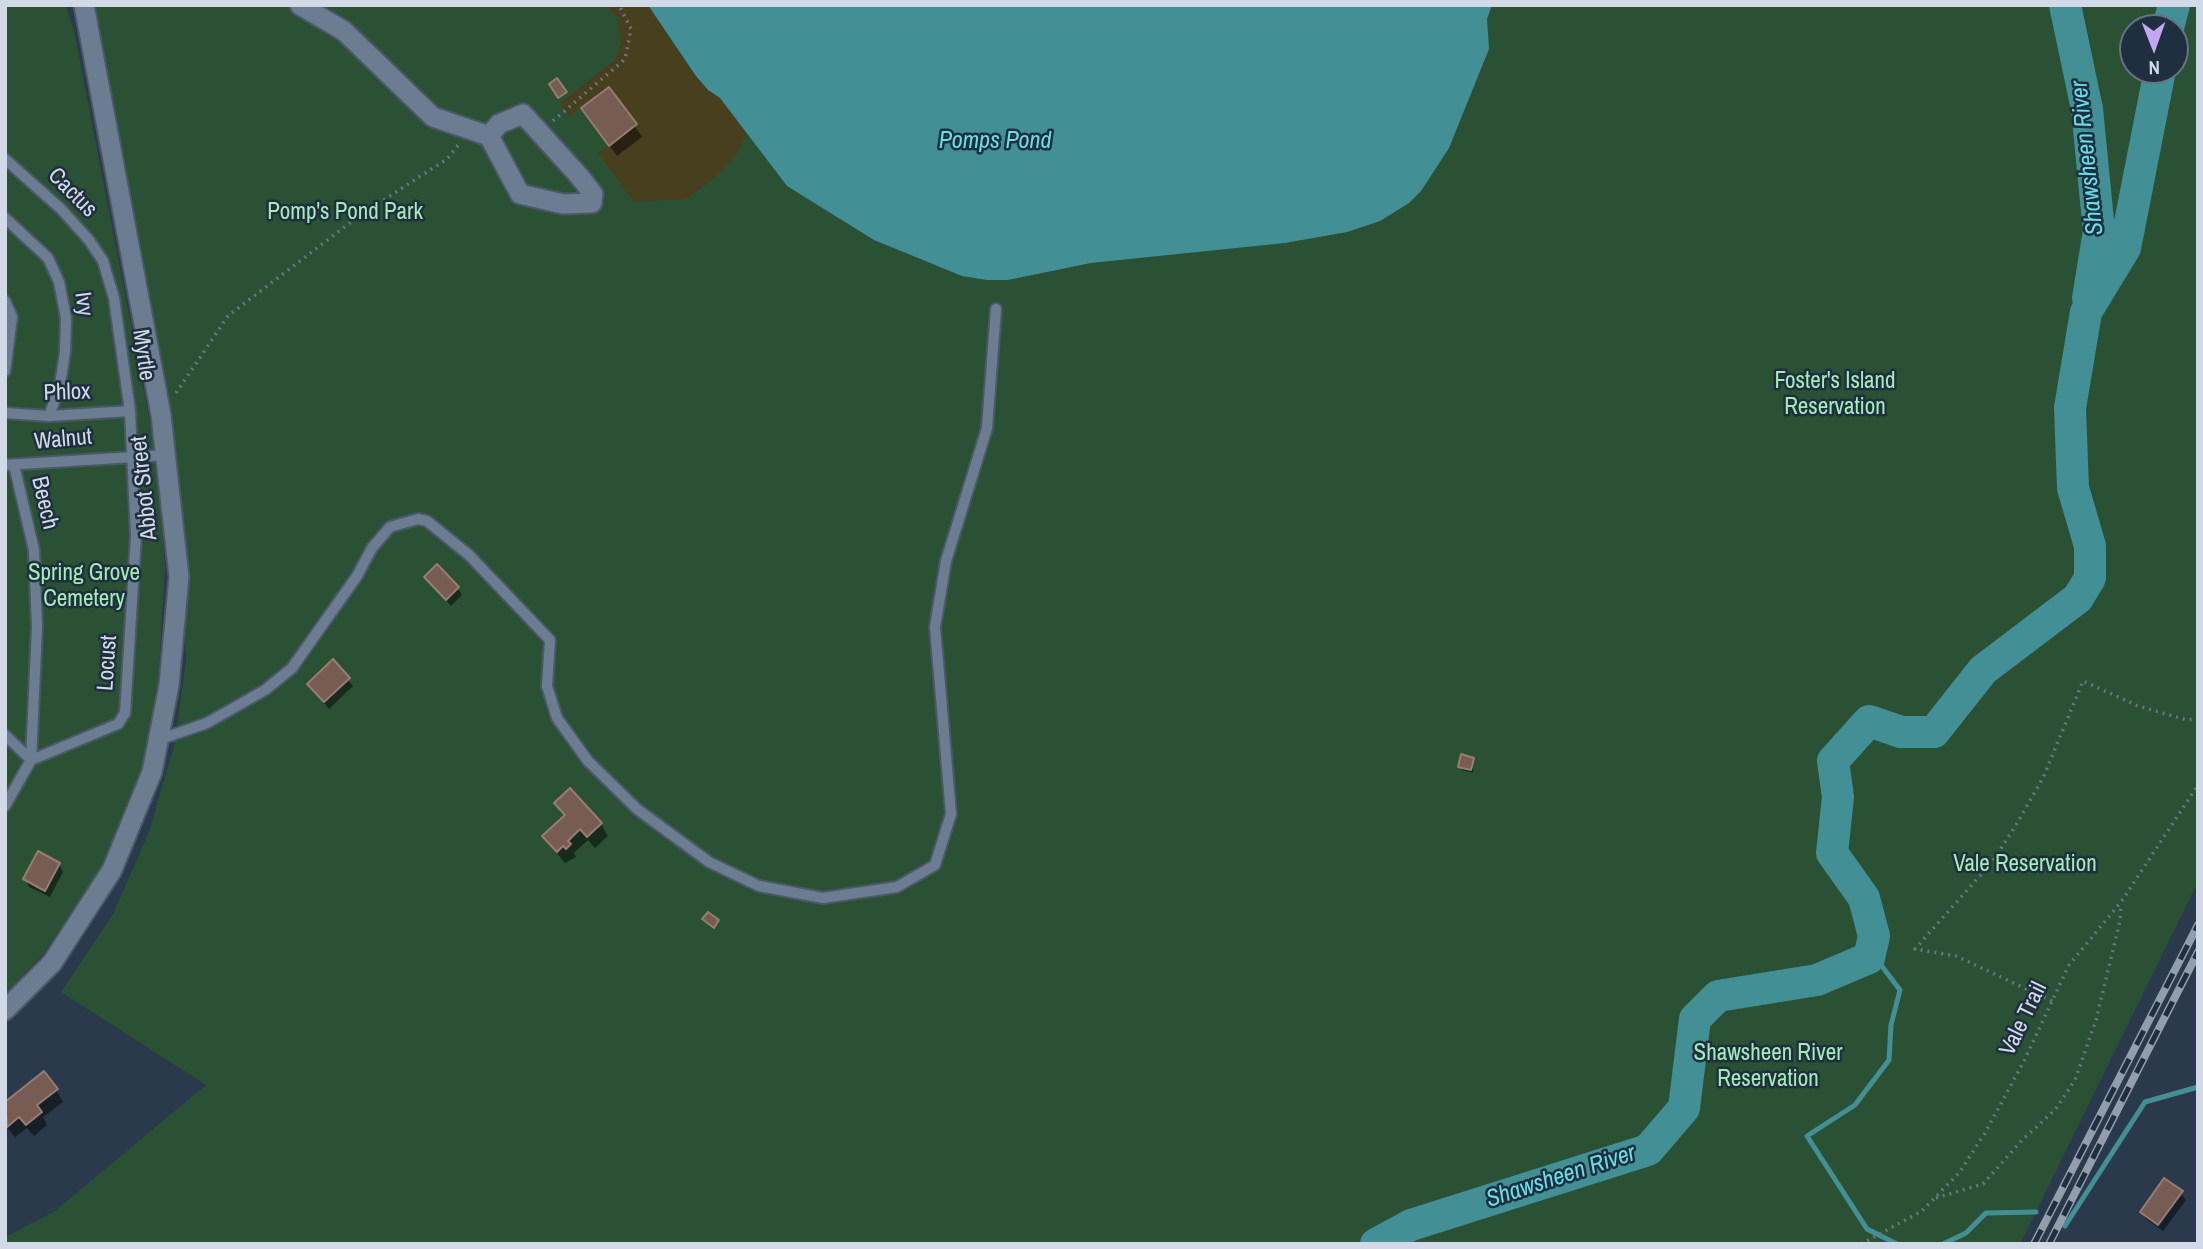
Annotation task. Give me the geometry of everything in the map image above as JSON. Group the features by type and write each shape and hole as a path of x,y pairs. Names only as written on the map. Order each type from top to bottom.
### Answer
{"street":[{"name":"Abbot Street","path":"5,1010 52,963 112,870 152,772 169,685 179,577 161,415 84,5"},
{"path":"300,5 344,31 433,117 480,132 520,194 563,204 592,203 593,194 540,130 523,114 480,132"}],"lane":[{"name":"Cactus","path":"5,159 61,209 89,240 103,261"},
{"name":"Ivy","path":"5,218 23,231 48,258 59,282 66,318 65,352 60,385 49,415"},
{"name":"Myrtle","path":"103,261 114,298 130,411 130,456"},
{"path":"5,301 12,317 5,371"},
{"path":"158,740 207,723 265,690 292,668 357,576 372,548 390,527 404,520 418,519 427,521 469,555 550,640 547,687 557,718 588,761 637,809 709,862 759,886 823,898 897,887 935,865 951,814 936,627 946,561 987,428 996,309"},
{"name":"Phlox","path":"5,413 49,415 130,411"},
{"name":"Walnut","path":"10,465 167,454"},
{"name":"Locust","path":"31,760 118,724 125,713 136,536 130,456"},
{"name":"Beech","path":"10,465 34,550 37,627 31,760"},
{"path":"5,735 31,760 5,806"}],"path":[{"path":"540,130 597,86 625,59 631,29 619,5"},
{"path":"161,415 228,316 359,216 447,159 480,132"},
{"path":"2052,1001 1955,956 1915,949 1993,861 2016,825 2043,778 2083,681 2138,706 2187,720 2198,719"},
{"name":"Vale Trail","path":"1861,1244 1923,1211 1959,1172 1985,1133 2069,965 2121,902 2198,785"},
{"path":"1934,1199 1983,1184 2022,1140 2055,1110 2075,1080 2096,1020 2120,920 2121,902"}],"green space":[{"name":"Spring Grove Cemetery","path":"5,5 65,5 74,30 159,470 165,568 158,685 142,768 103,864 45,952 5,994"},
{"path":"92,5 648,5 696,76 734,116 787,186 921,260 987,280 1008,280 1091,263 1284,243 1221,5 2198,5 2198,882 2020,1244 5,1244 5,1237 55,1211 206,1085 61,992 113,914 149,832 174,746 186,661 172,415"}],"sand":[{"path":"606,5 648,5 696,76 708,90 720,98 747,133 736,155 716,177 686,199 634,202 598,153 637,124 609,87 570,116 560,103 614,61 621,44 617,17"}],"water":[{"name":"Pomps Pond","path":"648,5 1492,5 1487,19 1489,49 1449,148 1421,191 1409,203 1380,221 1347,232 1285,243 1091,263 1008,280 987,280 962,276 874,240 787,186 720,98 708,90 696,76"}],"building":[{"path":"557,78 567,92 558,98 549,84"},
{"path":"609,87 637,124 609,146 581,108"},
{"path":"437,564 459,587 446,600 424,577"},
{"path":"333,659 350,678 324,702 307,684"},
{"path":"1461,754 1474,758 1471,770 1458,767"},
{"path":"570,788 602,823 587,837 580,829 568,841 571,844 566,849 563,846 557,852 542,836 565,815 554,803"},
{"path":"38,851 60,863 45,891 23,879"},
{"path":"708,912 719,920 714,928 702,919"},
{"path":"44,1071 58,1089 37,1105 42,1112 26,1125 19,1117 7,1127 5,1102"},
{"path":"2164,1178 2183,1191 2158,1225 2140,1212"}],"waterway":[{"name":"Shawsheen River","path":"2065,5 2087,109 2099,231 2088,298"},
{"name":"Shawsheen River","path":"2172,14 2174,5"},
{"name":"Shawsheen River","path":"1376,1244 1411,1225 1648,1150 1684,1108 1695,1019 1718,996 1817,980 1869,958 1874,936 1864,898 1832,853 1838,797 1833,761 1869,721 1901,732 1934,732 1983,670 2078,598 2090,578 2090,546 2073,488 2070,408 2086,312 2125,248 2157,84"},
{"path":"1869,958 1881,965 1900,990 1891,1025 1889,1060 1855,1105 1807,1136 1867,1229 1897,1244"},
{"path":"2065,1226 2145,1102 2198,1087"},
{"path":"1943,1244 1966,1233 1986,1213 2036,1212"}],"railway":[{"path":"2034,1244 2198,925"},
{"path":"2049,1244 2198,952"}],"park label":[{"name":"Pomp's Pond Park","path":"345,213"},
{"name":"Foster's Island Reservation","path":"1835,395"},
{"name":"Vale Reservation","path":"2025,865"},
{"name":"Shawsheen River Reservation","path":"1768,1067"}]}
